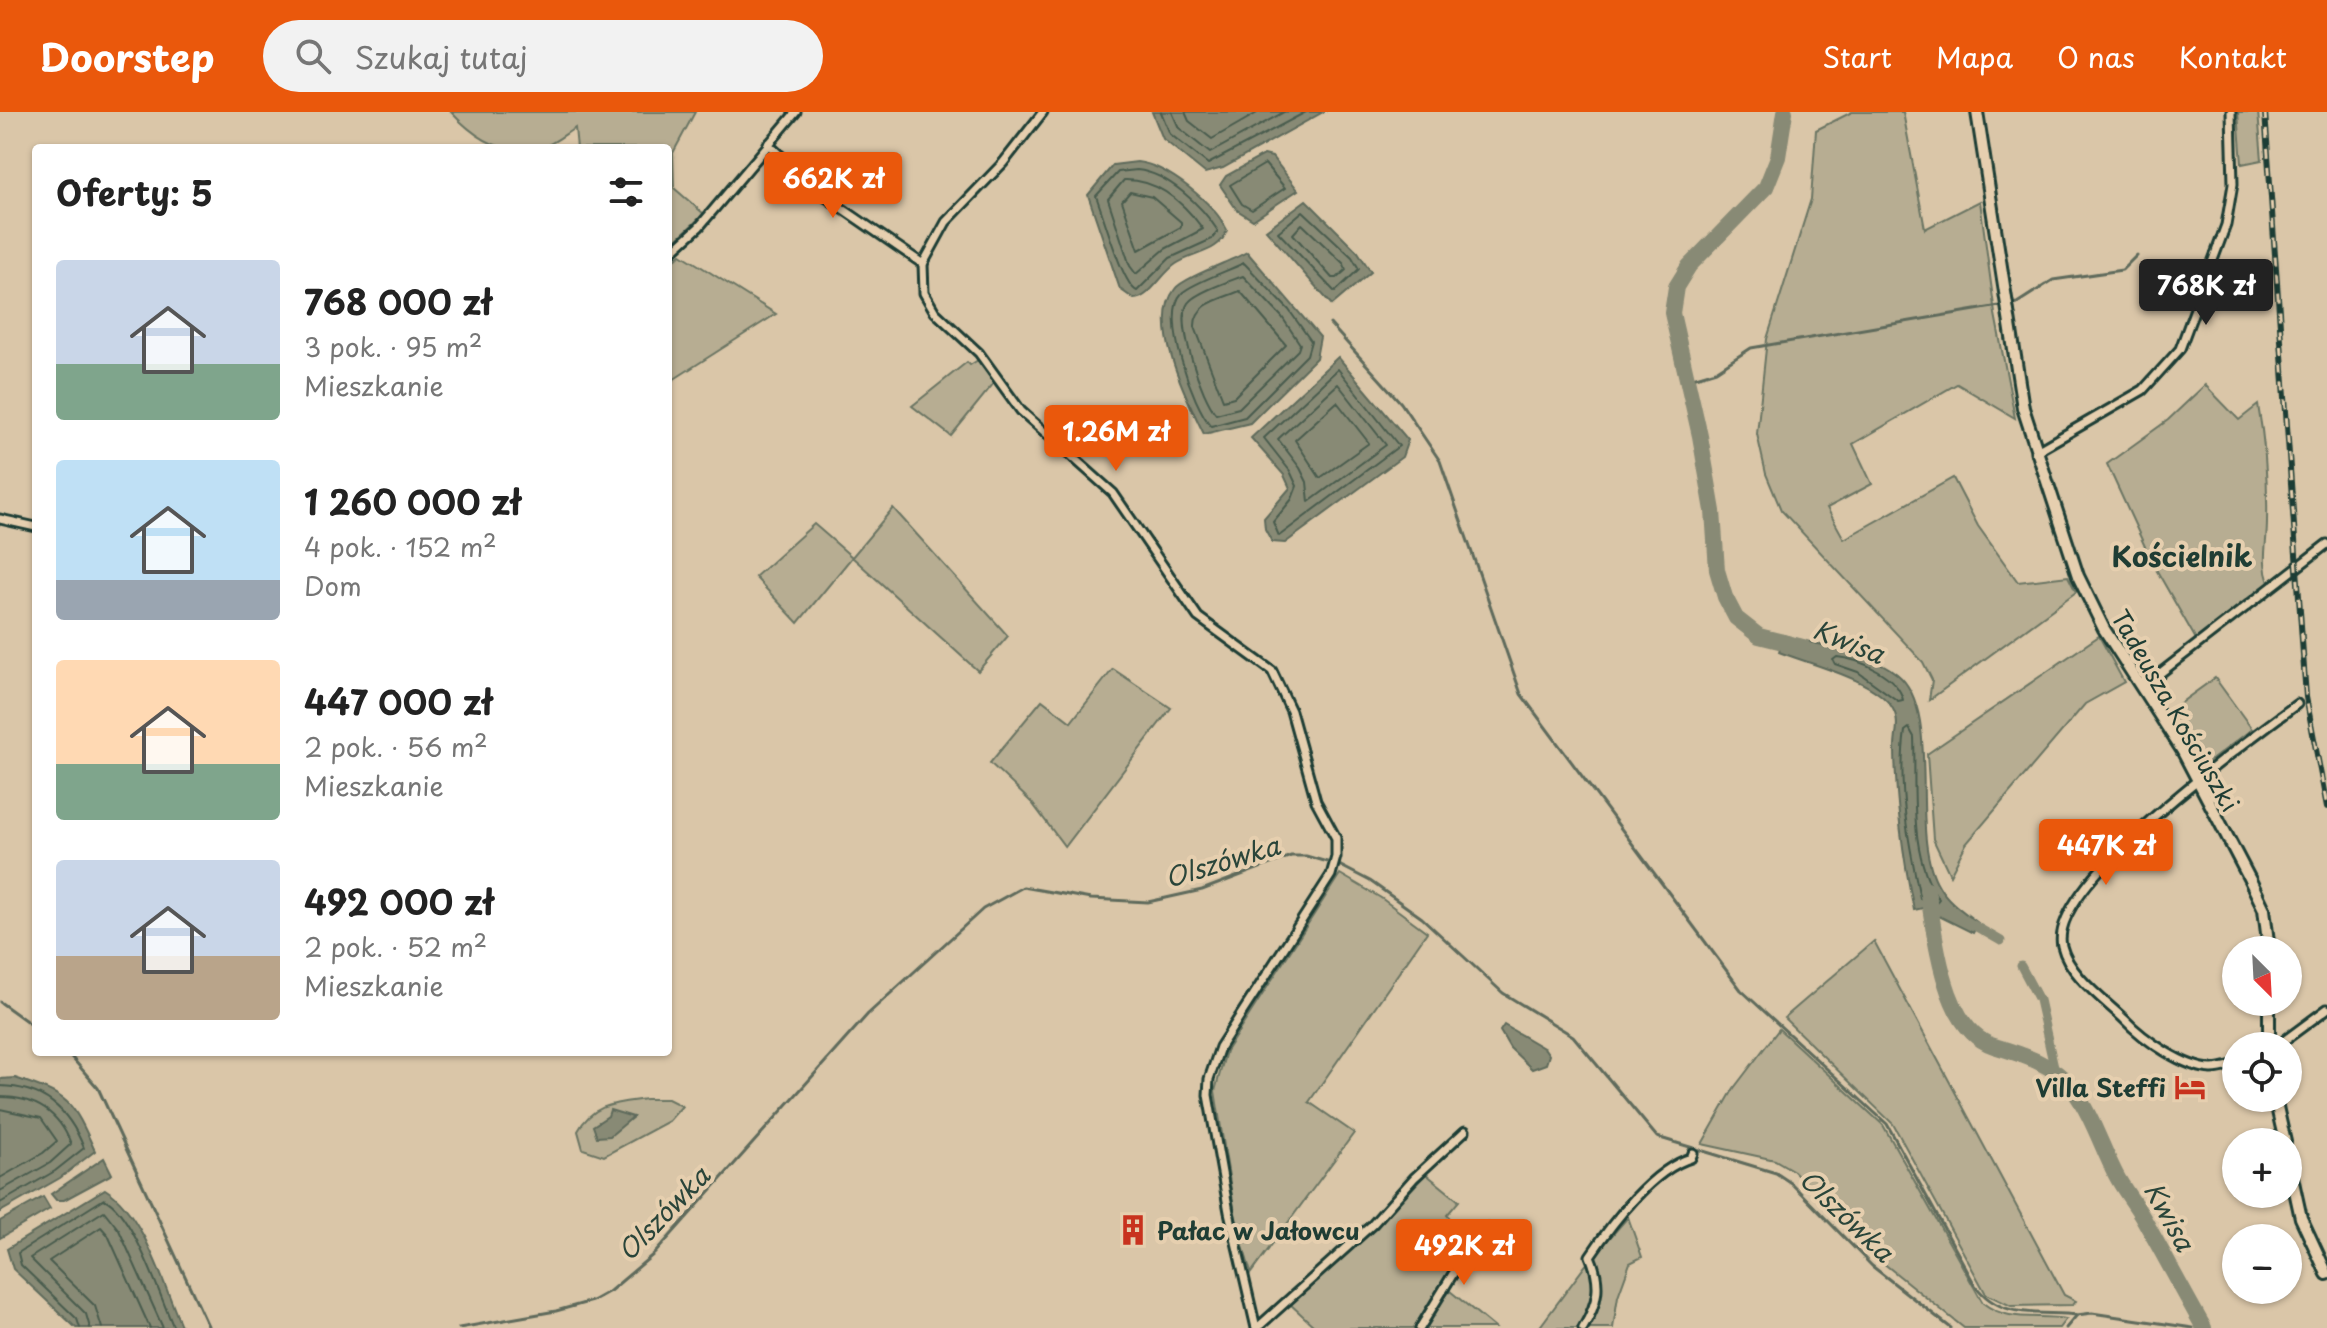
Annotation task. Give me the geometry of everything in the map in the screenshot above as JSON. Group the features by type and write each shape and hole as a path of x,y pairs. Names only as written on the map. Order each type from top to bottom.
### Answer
{"main road":[{"name":"Tadeusza Kościuszki","path":"1977,112 2023,408 2035,452 2083,586 2141,688 2182,750 2264,909 2267,936"},
{"path":"2299,1208 2327,1274"}],"street":[{"path":"672,251 699,227 796,112"},
{"path":"1043,112 1003,163 946,222 923,264 924,293 935,312 974,347 1021,411 1113,493 1198,617 1272,671 1291,711 1316,801 1336,838 1336,857 1331,875 1220,1047 1209,1079 1229,1212 1257,1328"},
{"path":"2035,452 2143,390 2180,349 2226,225 2233,184 2231,112"},
{"path":"768,144 824,196 923,264"},
{"path":"0,519 32,526"},
{"path":"2141,688 2327,544"},
{"path":"2222,1067 2213,1069 2192,1065 2134,1030 2068,963 2061,943 2063,930 2082,892 2123,843 2197,780 2297,704"},
{"path":"2296,1032 2327,1009"},
{"path":"1257,1328 1328,1260 1373,1224 1414,1178 1465,1131"},
{"path":"1583,1328 1597,1305 1598,1275 1590,1256 1657,1177 1675,1163 1691,1158 1693,1153"},
{"path":"1420,1328 1465,1254 1487,1228"}],"shaded area":[{"path":"451,112 695,112 673,153 674,188 704,214 672,243 672,144 577,144 575,128 548,144 493,144 470,130"},
{"path":"1852,112 1903,112 1925,229 1980,201 1995,314 2015,418 1957,384 1853,444 1872,484 1827,508 1844,539 1953,478 1978,526 2018,582 2068,576 2076,592 1929,700 1932,680 1923,662 1781,510 1766,474 1757,434 1767,339 1811,199 1816,130"},
{"path":"2238,112 2258,112 2262,160 2242,164"},
{"path":"681,254 776,314 672,380 672,262"},
{"path":"978,360 994,383 951,436 912,406 967,362 970,365"},
{"path":"2205,385 2239,420 2258,405 2266,478 2265,560 2269,583 2197,641 2153,564 2107,464 2168,420"},
{"path":"893,508 1008,636 978,671 852,557"},
{"path":"814,524 852,557 798,623 755,577"},
{"path":"2099,636 2124,682 2085,704 1966,844 1950,875 1933,839 1927,754"},
{"path":"1113,669 1171,708 1065,847 1032,803 990,763 1042,700 1071,722"},
{"path":"2215,678 2252,729 2201,768 2165,714"},
{"path":"1340,874 1381,898 1427,932 1309,1102 1354,1133 1251,1273 1237,1226 1215,1091 1226,1051"},
{"path":"1874,941 2064,1295 2076,1301 2073,1305 2011,1306 1986,1294 1893,1124 1784,1018"},
{"path":"1779,1029 1883,1125 1983,1303 2013,1316 2066,1319 2059,1328 1964,1328 1872,1254 1794,1171 1775,1160 1702,1144 1734,1088"},
{"path":"646,1099 668,1099 682,1106 669,1121 604,1156 583,1149 578,1131 591,1115 607,1106"},
{"path":"1426,1174 1459,1201 1447,1215 1470,1241 1420,1320 1414,1328 1316,1328 1289,1303 1368,1235"},
{"path":"1628,1217 1642,1257 1630,1263 1618,1296 1613,1328 1539,1328 1585,1266"},
{"path":"1450,1291 1495,1328 1420,1328"}],"water":[{"path":"1152,112 1323,112 1223,168 1205,173 1163,139"},
{"path":"1264,155 1272,157 1298,190 1253,220 1237,210 1220,185 1226,176"},
{"path":"1137,162 1162,170 1188,187 1212,208 1227,230 1224,238 1213,248 1176,264 1145,295 1134,299 1120,289 1088,195 1113,165"},
{"path":"1306,200 1358,252 1371,272 1332,305 1266,230"},
{"path":"1247,252 1320,337 1316,358 1250,423 1204,434 1173,362 1166,322 1168,304 1180,285"},
{"path":"1338,357 1408,440 1402,457 1285,543 1272,542 1265,529 1264,518 1290,488 1284,475 1251,438"},
{"path":"1783,635 1871,659 1897,674 1911,692 1923,744 1926,837 1930,864 1947,897 1978,923 1973,933 1923,908 1914,910 1903,851 1895,751 1897,725 1893,709 1885,699 1858,681 1779,652"},
{"path":"1504,1025 1545,1049 1549,1055 1546,1064 1532,1069 1510,1048 1500,1031"},
{"path":"15,1078 58,1095 67,1102 95,1151 60,1178 0,1212 0,1079"},
{"path":"610,1110 633,1117 610,1136 597,1137 593,1126 608,1116"},
{"path":"104,1158 112,1174 64,1200 56,1200 51,1194"},
{"path":"105,1189 131,1215 141,1232 182,1328 76,1328 13,1269 7,1249"},
{"path":"43,1197 50,1209 0,1238 0,1221"}],"waterway":[{"name":"Kwisa","path":"1785,112 1778,157 1766,187 1689,266 1676,287 1672,313 1700,436 1713,511 1717,570 1725,597 1736,618 1759,636 1803,647"},
{"path":"1686,380 1716,371 1751,348 2017,303 2053,280 2122,270 2137,255"},
{"path":"1330,324 1401,403 1440,461 1521,694 1741,990 1887,1124 1975,1285 1985,1296 1996,1304 2021,1312 2077,1315"},
{"name":"Olszówka","path":"459,1328 556,1311 592,1301 610,1291 655,1253 868,1014 983,909 1023,887 1091,899 1148,902 1202,890 1291,856 1306,856 1341,866 1370,881 1422,918 1503,993 1573,1036 1657,1137 1776,1173 1791,1183 1872,1266 1951,1328"},
{"name":"Kwisa","path":"1927,890 1944,979 1963,1021 1977,1037 2047,1066 2072,1088 2119,1180 2204,1328"},
{"path":"1968,922 2001,941"},
{"path":"2021,966 2039,1000 2055,1071"},
{"name":"Olszówka","path":"0,1002 32,1025"},
{"name":"Olszówka","path":"70,1056 98,1088 209,1328"},
{"name":"Olszówka","path":"2066,1328 2077,1315 2092,1313 2193,1328"}],"railway":[{"path":"2265,112 2306,697 2327,807"}],"place":[{"name":"Villa Steffi","path":"2190,1087"},
{"name":"Pałac w Jałowcu","path":"1133,1230"}],"district":[{"name":"Kościelnik","path":"2182,555"}]}
